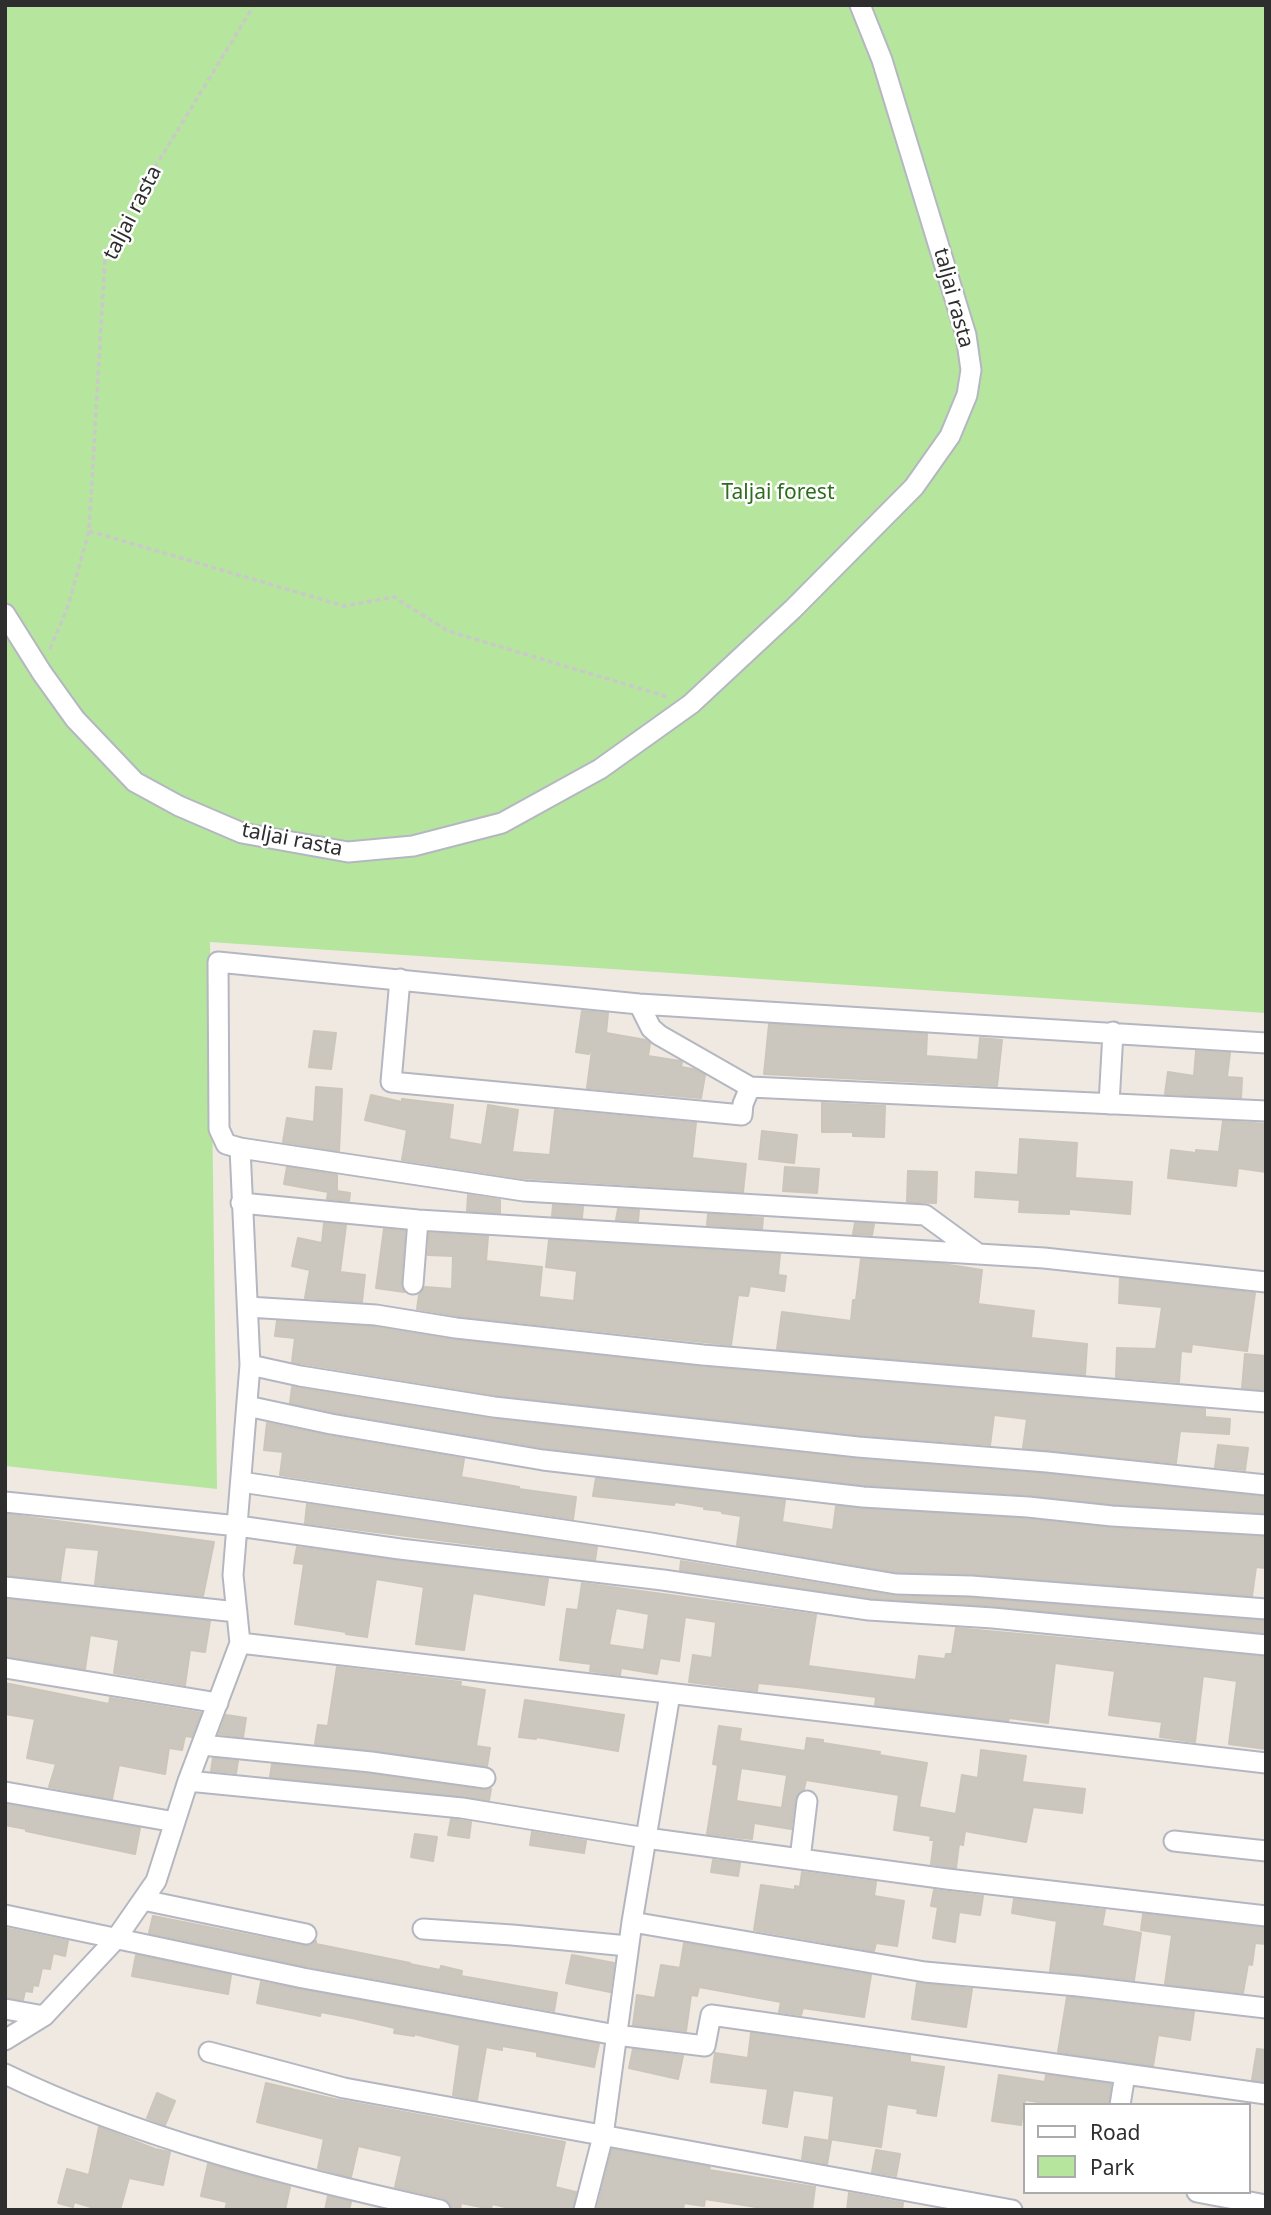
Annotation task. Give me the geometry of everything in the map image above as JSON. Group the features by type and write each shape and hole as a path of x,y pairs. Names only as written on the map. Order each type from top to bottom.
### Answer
{"street":[{"name":"taljai rasta","path":"5,614 75,719 135,782 179,806 242,833 348,852 413,846 502,823 600,769 691,704 793,609 914,487 950,436 967,395 971,370 966,335 882,60 860,5"},
{"path":"978,1253 925,1215 524,1191 240,1148 226,1143 219,1129 218,962 639,1003 1266,1043"},
{"path":"400,979 391,1082 742,1115 750,1087"},
{"path":"639,1003 651,1027 659,1035 750,1087 1266,1111"},
{"path":"1109,1104 1113,1032"},
{"path":"5,2040 44,2016 116,1940 156,1881 188,1781 240,1643 233,1576 250,1365 240,1148"},
{"path":"241,1203 418,1220 1044,1258 1266,1282"},
{"path":"413,1284 418,1220"},
{"path":"248,1307 376,1315 456,1328 703,1355 1266,1402"},
{"path":"250,1365 300,1376 494,1406 858,1447 1047,1462 1266,1485"},
{"path":"247,1406 331,1424 543,1460 863,1497 1266,1525"},
{"path":"241,1482 638,1541 896,1584 971,1586 1266,1609"},
{"path":"5,1502 237,1526 400,1549 663,1580 869,1610 993,1618 1266,1645"},
{"path":"5,1587 237,1612"},
{"path":"240,1643 1266,1763"},
{"path":"5,1668 218,1703"},
{"path":"584,2210 603,2136 628,1946 670,1694"},
{"path":"202,1745 371,1762 485,1778"},
{"path":"188,1781 462,1808 646,1838 947,1880 1266,1916"},
{"path":"5,1792 175,1822"},
{"path":"800,1859 807,1801"},
{"path":"1174,1841 1266,1851"},
{"path":"143,1900 306,1934"},
{"path":"5,1915 303,1978 617,2035 705,2046 712,2015 1266,2094"},
{"path":"632,1922 925,1972 1078,1986 1266,2008"},
{"path":"423,1929 512,1934 628,1946"},
{"path":"5,2009 44,2016"},
{"path":"209,2052 344,2088 1012,2210"},
{"path":"5,2074 36,2089 159,2136 317,2180 440,2210"},
{"path":"1120,2103 1125,2074"},
{"path":"1208,2194 1266,2205"}],"path":[{"name":"taljai rasta","path":"42,673 68,606 89,531 106,258 132,205 254,5"},
{"path":"89,531 344,606 394,597 448,631 691,704"}],"green space":[{"name":"Taljai forest","path":"5,5 1266,5 1266,1013 210,942 217,1489 5,1466"}],"building":[{"path":"582,1011 608,1013 606,1033 646,1040 650,1043 648,1056 680,1061 681,1067 705,1075 701,1098 587,1088 592,1050 589,1054 576,1052"},
{"path":"769,1024 927,1034 926,1056 978,1060 980,1038 1002,1040 997,1086 764,1074"},
{"path":"314,1031 336,1033 331,1069 309,1067"},
{"path":"1196,1051 1230,1053 1227,1077 1242,1078 1241,1098 1165,1094 1168,1072 1194,1076"},
{"path":"316,1087 342,1089 339,1151 283,1142 287,1118 314,1122"},
{"path":"371,1095 402,1102 402,1099 453,1105 449,1139 482,1145 488,1105 518,1110 512,1152 550,1155 555,1110 696,1123 692,1158 746,1164 743,1192 521,1178 402,1160 407,1130 365,1120"},
{"path":"822,1103 885,1106 884,1137 853,1136 853,1132 822,1132"},
{"path":"1223,1121 1266,1124 1266,1172 1238,1168 1236,1186 1168,1178 1171,1150 1219,1152"},
{"path":"762,1131 797,1135 794,1163 759,1159"},
{"path":"1020,1139 1077,1143 1075,1178 1132,1182 1130,1214 1069,1209 1069,1214 1019,1212 1020,1200 975,1197 976,1172 1018,1175"},
{"path":"287,1167 337,1175 337,1191 350,1193 349,1201 327,1199 328,1192 284,1184"},
{"path":"785,1167 819,1169 817,1193 783,1191"},
{"path":"908,1171 937,1172 936,1203 907,1202"},
{"path":"468,1195 500,1200 500,1213 467,1211"},
{"path":"553,1205 583,1207 582,1218 552,1216"},
{"path":"618,1209 639,1210 638,1221 616,1220"},
{"path":"708,1214 763,1218 762,1229 707,1225"},
{"path":"324,1223 346,1225 340,1272 365,1275 362,1302 305,1298 310,1270 292,1266 298,1238 322,1243"},
{"path":"855,1223 874,1224 872,1235 853,1234"},
{"path":"384,1229 405,1231 401,1283 404,1292 376,1288"},
{"path":"429,1233 488,1236 486,1261 542,1267 539,1297 574,1301 577,1271 546,1267 549,1240 780,1254 778,1275 786,1276 784,1291 750,1286 748,1296 738,1295 731,1345 458,1316 417,1309 419,1295 425,1287 452,1289 453,1256 428,1255"},
{"path":"861,1259 943,1264 982,1270 978,1304 1034,1311 1031,1338 1087,1344 1085,1375 777,1349 782,1312 851,1321"},
{"path":"1120,1278 1255,1293 1247,1351 1192,1344 1191,1352 1181,1351 1179,1382 1116,1377 1117,1348 1156,1349 1162,1307 1119,1303"},
{"path":"277,1321 375,1327 455,1340 702,1367 1205,1409 1205,1417 1230,1419 1229,1434 1180,1431 1176,1463 1023,1448 1027,1419 994,1415 990,1445 859,1435 496,1395 292,1362 295,1338 275,1336"},
{"path":"1245,1354 1266,1356 1266,1390 1242,1388"},
{"path":"292,1387 493,1419 857,1459 1046,1474 1266,1497 1266,1513 864,1485 545,1448 290,1403"},
{"path":"267,1423 464,1459 461,1477 576,1497 573,1519 280,1475 283,1452 264,1450"},
{"path":"1218,1445 1248,1448 1245,1470 1215,1467"},
{"path":"596,1478 785,1500 782,1522 833,1530 836,1506 1027,1519 1111,1528 1266,1537 1266,1568 1256,1567 1252,1596 972,1574 897,1572 737,1545 741,1516 675,1502 674,1505 593,1496"},
{"path":"307,1504 597,1547 595,1560 305,1523"},
{"path":"5,1514 214,1542 203,1596 95,1584 99,1550 65,1547 60,1581 5,1575"},
{"path":"297,1547 548,1579 544,1605 473,1593 464,1650 416,1644 424,1587 376,1579 367,1637 295,1624 304,1564 294,1563"},
{"path":"681,1561 894,1596 970,1598 1266,1621 1266,1633 994,1606 870,1598 680,1570"},
{"path":"582,1583 816,1615 808,1666 916,1680 919,1656 945,1659 946,1654 952,1654 956,1628 1266,1657 1266,1749 1229,1744 1237,1681 1203,1676 1195,1742 1160,1737 1162,1722 1109,1715 1115,1671 1055,1663 1048,1723 1009,1718 1008,1721 875,1705 876,1697 797,1687 758,1683 757,1691 689,1682 693,1655 712,1658 716,1622 685,1617 679,1661 660,1658 657,1674 621,1668 620,1675 590,1671 591,1664 560,1660 567,1609 578,1610","holes":["616,1608 649,1614 644,1650 609,1645"]},
{"path":"5,1599 210,1621 205,1652 190,1650 185,1685 114,1673 119,1640 90,1635 85,1669 5,1656"},
{"path":"337,1667 461,1682 460,1686 485,1690 476,1746 490,1748 487,1766 315,1744 318,1725 328,1726"},
{"path":"5,1683 109,1704 110,1698 201,1713 192,1737 185,1736 182,1750 169,1748 165,1774 119,1765 112,1799 49,1787 56,1764 27,1758 35,1719 5,1714"},
{"path":"525,1700 624,1715 618,1751 536,1737 519,1737"},
{"path":"226,1715 246,1718 243,1737 219,1734"},
{"path":"719,1726 741,1729 739,1741 805,1751 807,1738 927,1763 919,1807 956,1814 962,1775 978,1778 981,1750 1026,1756 1022,1782 1085,1789 1082,1813 1033,1807 1026,1842 965,1831 963,1845 959,1844 956,1868 931,1864 934,1840 930,1840 931,1836 894,1830 899,1795 806,1780 804,1789 795,1799 791,1829 754,1823 752,1839 707,1834 718,1765 713,1764","holes":["741,1768 787,1775 782,1808 736,1801"]},
{"path":"213,1758 238,1761 236,1773 211,1771"},
{"path":"272,1764 491,1789 489,1800 270,1777"},
{"path":"5,1804 140,1828 135,1854 5,1825"},
{"path":"451,1819 471,1822 469,1838 448,1835"},
{"path":"532,1832 586,1841 584,1853 530,1845"},
{"path":"415,1834 437,1837 433,1861 411,1857"},
{"path":"713,1860 740,1863 738,1876 711,1872"},
{"path":"802,1872 876,1882 874,1896 904,1901 897,1946 876,1943 874,1951 754,1930 761,1885 795,1890 795,1886 800,1887"},
{"path":"934,1890 983,1896 980,1915 959,1912 955,1942 933,1938 938,1907 931,1906"},
{"path":"1014,1899 1105,1910 1102,1926 1141,1933 1134,1980 1050,1971 1057,1921 1012,1913"},
{"path":"1143,1914 1266,1928 1266,1944 1255,1943 1252,1965 1248,1964 1243,1993 1165,1984 1172,1935 1141,1930"},
{"path":"153,1916 304,1946 316,1941 316,1944 410,1964 440,1970 441,1966 462,1971 461,1976 557,1993 554,2011 305,1966 149,1933"},
{"path":"5,1928 68,1941 65,1956 53,1953 50,1969 42,1968 38,1986 33,1985 32,1992 25,1991 23,2000 5,1997"},
{"path":"684,1943 871,1975 864,2017 803,2008 801,2015 779,2012 781,2002 699,1987 697,1996 691,1995 686,2031 633,2025 637,1995 655,1998 661,1965 680,1968"},
{"path":"136,1955 231,1975 228,1994 132,1976"},
{"path":"572,1955 614,1963 610,1992 566,1983"},
{"path":"261,1982 599,2044 594,2067 537,2056 537,2052 502,2046 502,2050 486,2047 477,2100 453,2095 460,2045 414,2034 394,2033 395,2028 352,2018 321,2012 320,2016 257,2003"},
{"path":"917,1983 972,1989 966,2027 912,2019"},
{"path":"1067,1997 1194,2012 1190,2040 1158,2035 1153,2066 1058,2052"},
{"path":"751,2033 910,2056 910,2062 944,2067 936,2116 917,2113 918,2109 887,2104 881,2147 829,2139 834,2096 793,2090 787,2127 763,2123 768,2089 711,2082 715,2053 748,2058"},
{"path":"633,2049 683,2056 678,2079 629,2068"},
{"path":"1257,2049 1266,2050 1266,2082 1252,2080"},
{"path":"999,2075 1045,2082 1046,2075 1111,2084 1108,2103 1044,2103 1025,2100 1021,2125 992,2121"},
{"path":"266,2083 334,2099 565,2142 555,2187 576,2192 572,2210 518,2210 492,2204 491,2209 461,2203 460,2210 452,2210 449,2202 443,2198 395,2187 402,2156 358,2146 351,2177 318,2168 324,2139 257,2122"},
{"path":"157,2093 175,2101 165,2125 147,2118"},
{"path":"99,2127 155,2149 170,2152 163,2185 129,2178 120,2210 101,2210 74,2202 73,2207 58,2203 67,2169 89,2175"},
{"path":"805,2137 831,2141 827,2164 802,2159"},
{"path":"612,2149 710,2167 709,2170 815,2187 812,2210 756,2210 756,2207 705,2199 704,2206 684,2203 683,2210 597,2210"},
{"path":"876,2150 900,2154 896,2176 872,2172"},
{"path":"208,2164 290,2187 285,2210 225,2210 227,2202 201,2196"},
{"path":"849,2193 903,2203 902,2210 847,2210"},
{"path":"328,2196 351,2202 349,2210 325,2210"}]}
